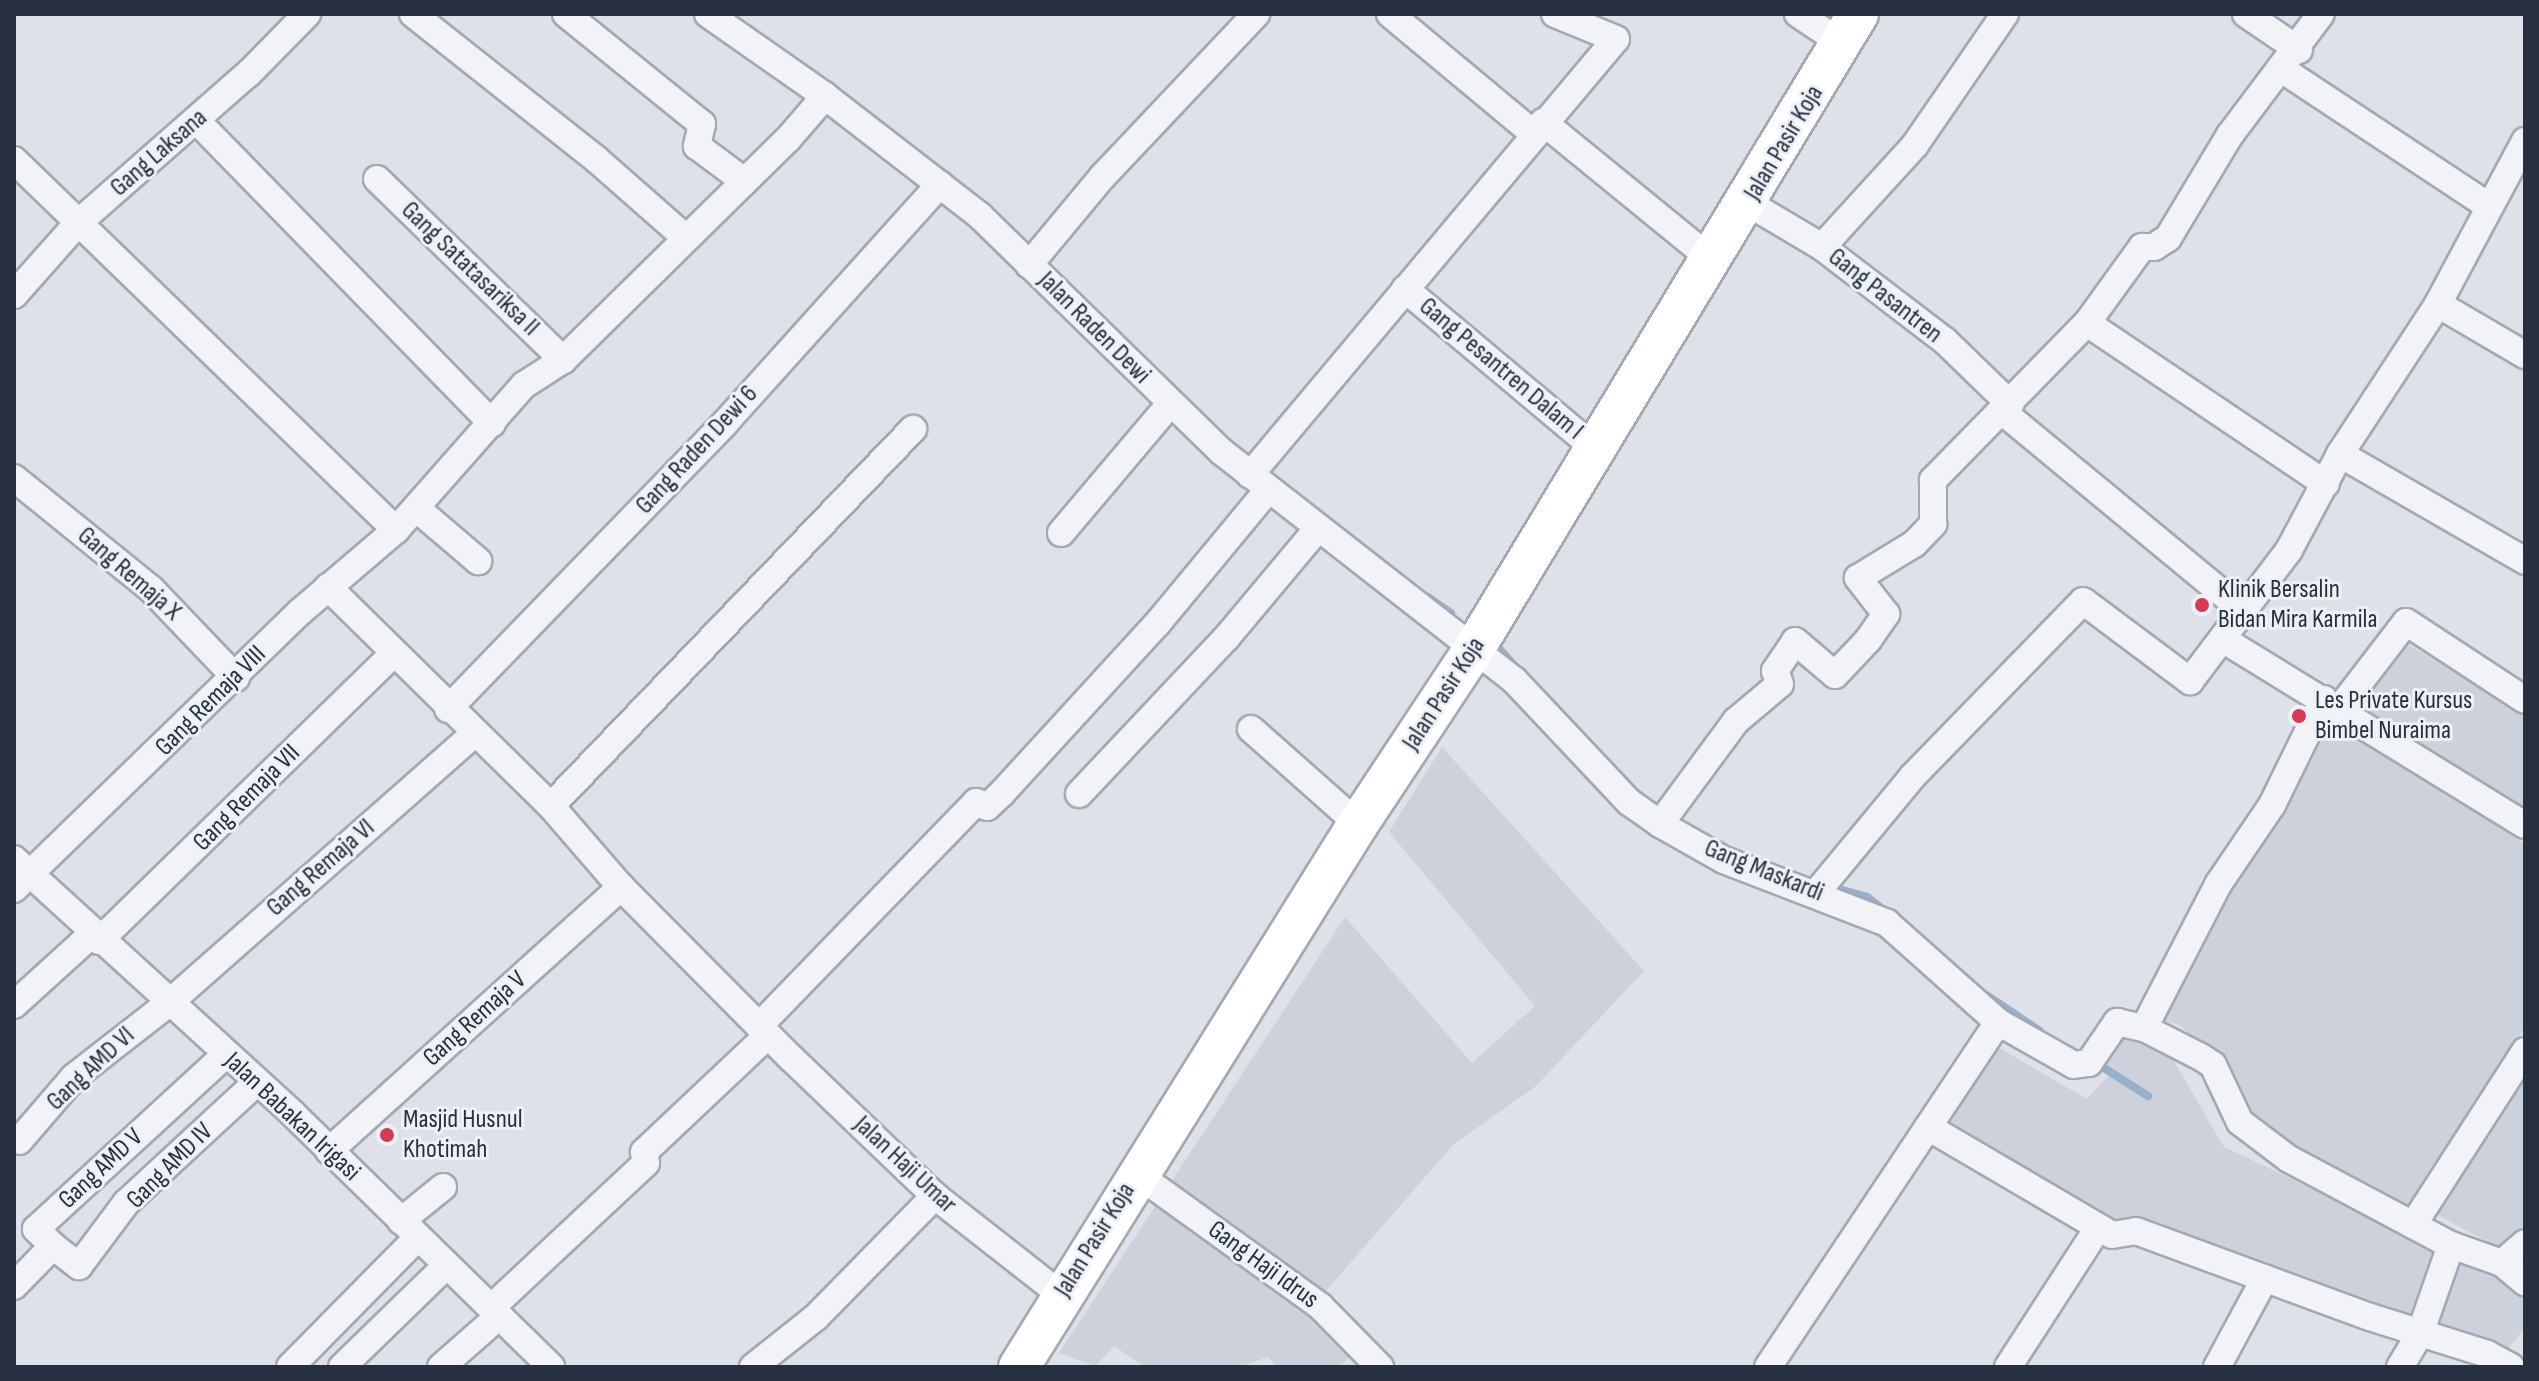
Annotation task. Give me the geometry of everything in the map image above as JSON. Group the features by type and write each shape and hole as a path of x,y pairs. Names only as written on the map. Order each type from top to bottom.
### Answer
{"main road":[{"name":"Jalan Pasir Koja","path":"1019,1367 1060,1294 1358,824 1474,649 1748,203 1850,29"}],"street":[{"name":"Gang Laksana","path":"14,295 78,223 196,120 307,14"},
{"path":"413,14 596,159 686,238"},
{"path":"566,14 702,124 697,146 744,181"},
{"name":"Jalan Raden Dewi","path":"708,14 825,96 940,184 1029,265 1170,404 1259,482 1474,649"},
{"path":"1029,265 1103,176 1256,14"},
{"path":"1390,14 1712,260"},
{"path":"441,1367 646,1163 644,1152 976,802 987,807 1002,793 1157,624 1259,482 1405,289 1616,39 1555,14"},
{"path":"1798,14 1850,29"},
{"path":"1822,247 1915,145 2005,14"},
{"path":"2246,14 2291,60 2487,205"},
{"path":"1660,824 1736,721 1780,684 1775,671 1795,641 1835,675 1850,663 1886,614 1858,578 1889,563 1933,524 1933,480 2087,323 2142,247 2154,247 2182,221 2230,135 2291,60 2321,14"},
{"name":"Gang Remaja VIII","path":"19,874 236,678 328,587 396,530 524,385 563,360 825,96"},
{"path":"196,120 492,423"},
{"path":"1817,892 1912,777 2083,601 2190,681 2224,640 2242,610 2289,550 2340,454 2438,304 2487,205 2524,145"},
{"path":"14,160 396,530"},
{"name":"Gang Satatasariksa II","path":"377,179 563,360"},
{"name":"Gang Raden Dewi 6","path":"448,709 725,423 940,184"},
{"name":"Gang Pasantren","path":"1748,203 1822,247 1945,341 2006,408 2242,610"},
{"name":"Gang Pesantren Dalam I","path":"1405,289 1596,449"},
{"path":"2438,304 2525,355"},
{"path":"2087,323 2326,484"},
{"path":"1061,533 1170,404"},
{"path":"551,806 913,429"},
{"path":"2340,454 2525,561"},
{"name":"Gang Remaja X","path":"14,478 151,589 236,678"},
{"path":"416,508 478,561"},
{"path":"1079,794 1227,637 1318,528"},
{"name":"Jalan Haji Umar","path":"328,587 448,709 551,806 621,887 763,1030 935,1196 1060,1294"},
{"path":"2525,700 2406,622 2332,703 2272,805 2219,883 2144,1028 2213,1065 2240,1122 2289,1159 2451,1245 2502,1263 2525,1282"},
{"path":"2224,640 2332,703 2525,825"},
{"name":"Gang Maskardi","path":"1474,649 1514,680 1629,802 1660,824 1724,860 1817,892 1887,923 1998,1022 2074,1065 2089,1063 2117,1022 2144,1028"},
{"name":"Gang Remaja VII","path":"14,1005 96,938 393,654"},
{"path":"1251,729 1358,824"},
{"name":"Gang Remaja VI","path":"169,1003 474,734"},
{"name":"Jalan Babakan Irigasi","path":"19,874 96,938 257,1082 551,1367"},
{"name":"Gang Remaja V","path":"329,1151 621,887"},
{"name":"Gang AMD VI","path":"19,1141 74,1077 169,1003"},
{"path":"1768,1367 1998,1022"},
{"path":"2413,1225 2525,1051"},
{"name":"Gang AMD V","path":"14,1286 53,1246 36,1229 226,1054"},
{"name":"Gang AMD IV","path":"53,1246 79,1266 126,1203 257,1082"},
{"path":"1928,1127 2116,1236 2136,1231 2420,1334 2487,1354 2511,1367"},
{"name":"Gang Haji Idrus","path":"1137,1174 1320,1306 1380,1367"},
{"path":"290,1367 443,1187"},
{"path":"753,1367 816,1317 935,1196"},
{"path":"2008,1367 2098,1228"},
{"path":"2502,1263 2525,1243"},
{"path":"2400,1367 2420,1334 2451,1245"},
{"path":"342,1367 447,1265"},
{"path":"2217,1367 2265,1278"}],"shaded area":[{"path":"2407,644 2525,713 2525,814 2359,707"},
{"path":"2332,720 2525,844 2525,1027 2409,1207 2244,1123 2215,1057 2180,1025 2150,1017 2214,888 2285,812"},
{"path":"1442,747 1644,971 1536,1086 1453,1145 1311,1308 1354,1353 1339,1367 1277,1367 1268,1357 1240,1367 1145,1367 1114,1346 1095,1366 1059,1353 1345,917 1472,1063 1535,1006 1389,832"},
{"path":"2099,1030 2167,1049 2224,1147 2512,1283 2525,1265 2525,1327 2508,1349 2457,1339 2116,1235 1938,1133 1996,1046 2087,1099 2110,1074 2092,1066"},
{"path":"2525,1073 2525,1224 2507,1252 2432,1212"}],"waterway":[{"path":"1428,597 1451,613"},
{"path":"1496,645 1515,666"},
{"path":"1829,886 1867,897 1888,913"},
{"path":"1985,994 2040,1031"},
{"path":"2096,1063 2148,1096"}],"place":[{"name":"Klinik Bersalin Bidan Mira Karmila","path":"2202,605"},
{"name":"Les Private Kursus Bimbel Nuraima","path":"2299,716"},
{"name":"Masjid Husnul Khotimah","path":"387,1135"}]}
